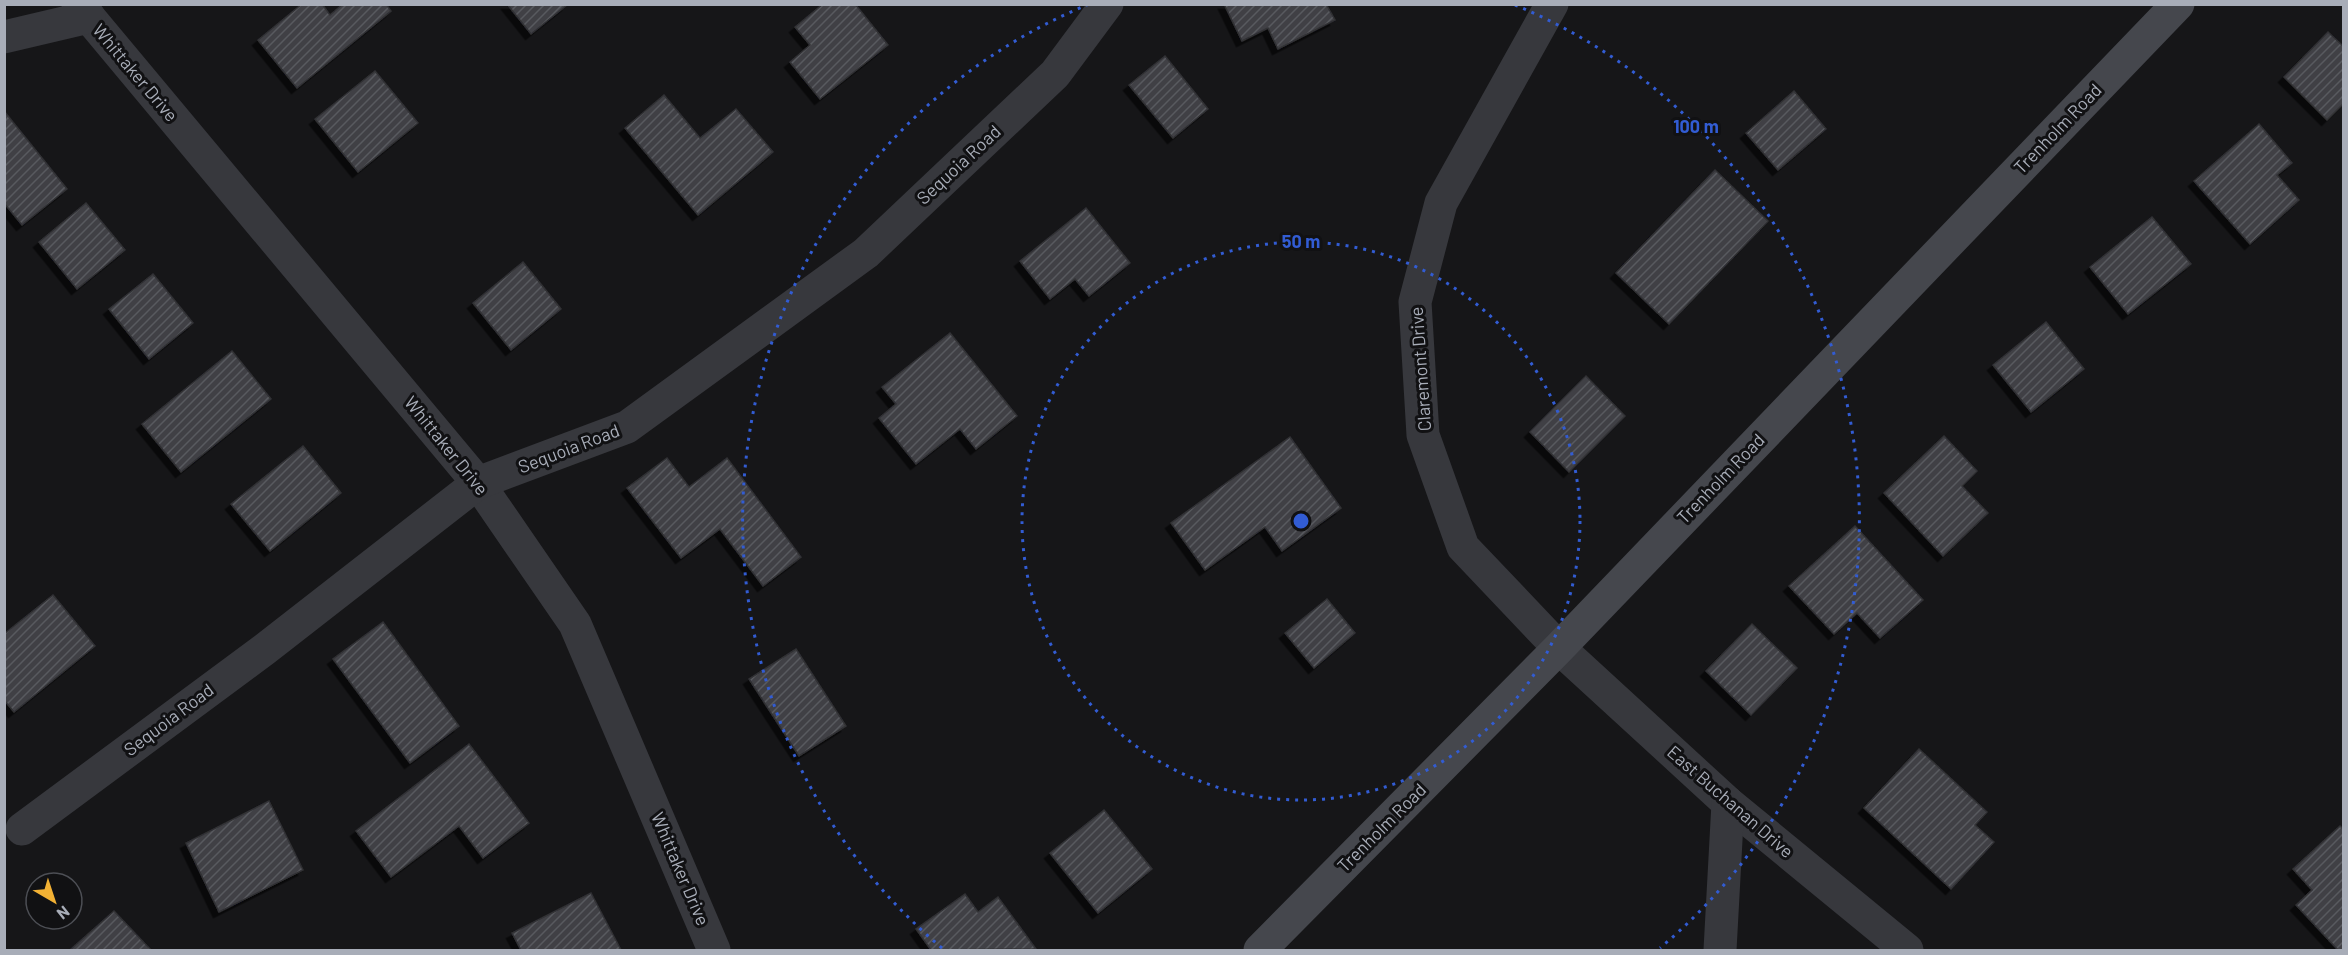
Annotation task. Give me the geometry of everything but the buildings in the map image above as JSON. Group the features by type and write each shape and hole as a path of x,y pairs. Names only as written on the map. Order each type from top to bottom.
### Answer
{"main road":[{"name":"Trenholm Road","path":"1260,951 1559,648 2178,4"}],"street":[{"name":"Sequoia Road","path":"22,829 265,649 478,483 627,427 866,253 1055,74 1107,4"},
{"name":"Claremont Drive","path":"1552,4 1441,203 1415,302 1424,435 1463,547 1559,648"},
{"name":"Whittaker Drive","path":"84,11 478,483 575,624 714,951"},
{"path":"4,37 84,11"},
{"name":"East Buchanan Drive","path":"1559,648 1728,803 1906,951"},
{"path":"1720,951 1728,803"}]}
